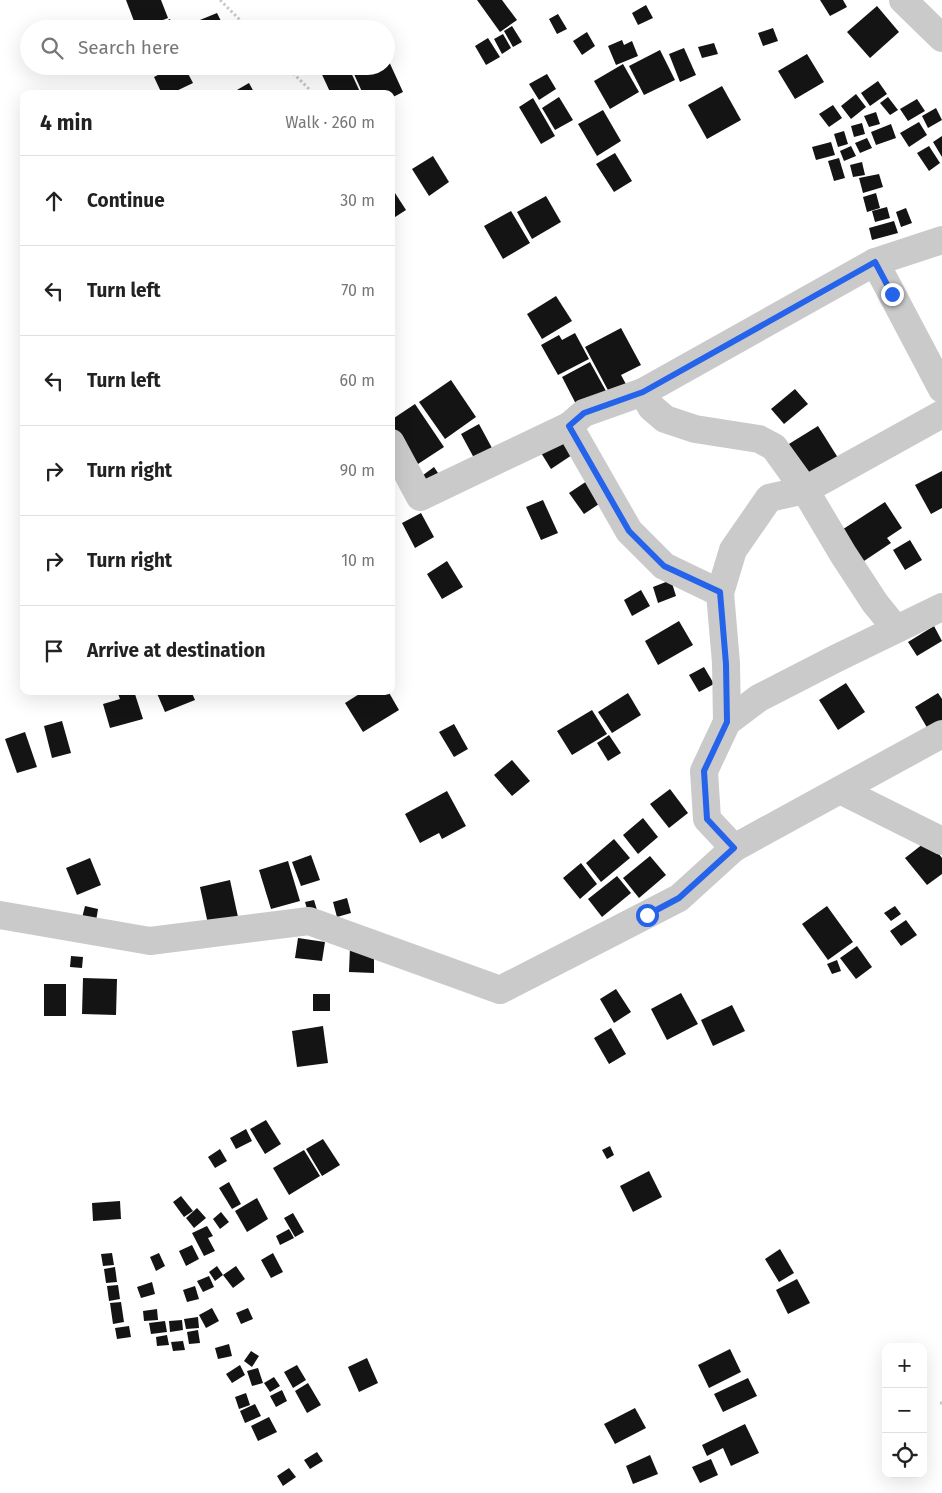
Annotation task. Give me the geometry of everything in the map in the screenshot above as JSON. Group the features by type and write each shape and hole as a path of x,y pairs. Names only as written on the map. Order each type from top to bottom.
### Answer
{"street":[{"path":"903,0 942,38"},
{"path":"395,450 420,497 569,426 584,413 643,392 875,262 942,240"},
{"path":"875,262 942,389"},
{"path":"643,392 651,407 665,419 696,429 759,439 774,447 805,490 875,603 896,629"},
{"path":"734,848 707,819 704,771 727,722 726,664 720,592 733,550 769,498 805,490 942,414"},
{"path":"569,426 629,531 664,566 720,592"},
{"path":"727,722 759,698 942,607"},
{"path":"0,915 150,942 309,920 500,990 679,898 734,848 942,734"},
{"path":"840,790 942,841"}],"path":[{"path":"220,0 239,20"},
{"path":"295,75 310,90"}],"building":[{"path":"126,0 161,0 168,18 163,20 134,20"},
{"path":"477,0 502,0 517,20 500,32"},
{"path":"820,0 843,0 847,7 830,16"},
{"path":"646,5 653,18 638,25 632,13"},
{"path":"877,6 899,32 870,58 847,32"},
{"path":"217,13 220,20 200,20"},
{"path":"558,14 567,29 557,34 549,19"},
{"path":"512,26 522,42 513,47 504,31"},
{"path":"773,28 778,41 763,46 758,33"},
{"path":"587,32 595,46 582,55 573,41"},
{"path":"503,34 511,48 502,54 494,39"},
{"path":"488,38 500,57 486,65 475,46"},
{"path":"622,40 624,45 632,41 638,56 616,65 608,46"},
{"path":"714,43 718,54 702,58 698,47"},
{"path":"684,48 696,75 680,82 669,54"},
{"path":"660,50 675,80 644,95 629,66"},
{"path":"807,54 824,82 795,99 778,71"},
{"path":"623,64 639,92 610,109 594,81"},
{"path":"547,74 556,89 539,100 529,84"},
{"path":"158,75 189,75 193,83 178,90 160,90 154,77"},
{"path":"322,75 352,75 359,90 329,90"},
{"path":"354,75 395,75 403,92 395,96 395,90 361,90"},
{"path":"878,81 887,94 870,106 861,93"},
{"path":"249,83 253,90 237,90"},
{"path":"722,86 741,120 707,139 688,105"},
{"path":"856,94 866,107 851,119 841,106"},
{"path":"559,97 573,120 555,130 542,108"},
{"path":"888,97 898,110 890,115 880,103"},
{"path":"533,98 555,136 541,144 519,107"},
{"path":"917,99 925,111 908,121 900,109"},
{"path":"833,105 842,118 829,127 819,114"},
{"path":"936,108 942,120 928,128 922,116"},
{"path":"603,110 621,141 597,156 578,124"},
{"path":"876,112 880,124 869,127 864,116"},
{"path":"919,122 927,135 909,147 900,133"},
{"path":"862,123 865,134 854,137 851,126"},
{"path":"891,124 896,138 876,145 871,132"},
{"path":"844,131 848,144 838,147 834,134"},
{"path":"942,136 942,157 933,142"},
{"path":"867,138 872,148 860,153 855,143"},
{"path":"831,142 835,155 816,160 812,147"},
{"path":"851,146 856,156 844,161 840,151"},
{"path":"929,146 940,163 929,171 917,153"},
{"path":"615,153 632,181 614,192 596,164"},
{"path":"433,156 449,182 429,196 412,169"},
{"path":"839,158 845,178 834,181 828,161"},
{"path":"862,162 865,175 853,177 850,165"},
{"path":"879,174 883,187 863,193 859,178"},
{"path":"395,193 406,210 395,217"},
{"path":"876,193 880,208 867,212 863,197"},
{"path":"546,196 561,222 532,239 517,212"},
{"path":"887,207 890,218 875,222 872,211"},
{"path":"906,208 912,223 901,227 896,212"},
{"path":"511,211 530,243 503,259 484,226"},
{"path":"894,221 898,233 872,240 869,228"},
{"path":"556,296 572,321 542,339 527,314"},
{"path":"621,328 641,365 621,375 627,386 610,394 585,347"},
{"path":"575,333 589,359 558,375 541,345 559,335 562,340"},
{"path":"590,362 606,391 577,406 562,377"},
{"path":"451,380 476,417 445,439 419,402"},
{"path":"795,389 808,404 784,424 771,409"},
{"path":"415,404 444,447 418,464 395,432 395,417"},
{"path":"479,424 492,448 474,458 461,434"},
{"path":"818,426 840,461 806,482 784,447"},
{"path":"560,435 572,455 551,469 538,448"},
{"path":"434,467 442,479 415,481"},
{"path":"942,471 942,508 931,514 915,485"},
{"path":"587,481 602,502 584,514 569,493"},
{"path":"543,500 558,533 541,540 526,507"},
{"path":"885,502 902,528 887,538 891,543 855,567 834,535"},
{"path":"421,513 434,537 415,548 402,523"},
{"path":"910,540 922,560 905,570 893,550"},
{"path":"447,561 463,587 442,599 427,574"},
{"path":"671,580 676,596 658,603 653,587"},
{"path":"641,590 650,606 632,616 624,600"},
{"path":"679,621 693,645 658,665 645,641"},
{"path":"934,626 942,641 917,656 908,642"},
{"path":"704,667 714,684 699,692 689,675"},
{"path":"846,683 865,712 838,730 819,700"},
{"path":"628,693 641,715 612,733 598,712"},
{"path":"938,693 942,699 942,723 929,731 915,707"},
{"path":"118,695 135,695 143,719 110,728 103,704 120,699"},
{"path":"158,695 193,695 195,700 165,712"},
{"path":"358,695 390,695 399,710 363,732 345,703"},
{"path":"592,710 607,734 572,755 557,731"},
{"path":"62,721 71,753 52,758 44,726"},
{"path":"454,724 468,749 454,757 439,732"},
{"path":"25,732 37,767 17,773 5,739"},
{"path":"609,735 621,753 608,761 597,743"},
{"path":"512,760 530,781 512,796 494,775"},
{"path":"670,789 688,813 669,828 650,804"},
{"path":"447,791 466,826 442,839 439,833 420,843 405,814"},
{"path":"643,818 658,837 638,854 623,835"},
{"path":"614,839 630,858 601,882 586,863"},
{"path":"928,840 942,858 942,874 927,885 905,858"},
{"path":"311,855 320,880 301,886 292,862"},
{"path":"650,856 666,875 639,898 623,878"},
{"path":"90,858 101,885 77,895 66,868"},
{"path":"288,861 300,901 271,909 259,870"},
{"path":"581,863 597,884 580,899 563,878"},
{"path":"617,876 631,893 602,917 588,899"},
{"path":"230,880 238,917 208,924 200,887"},
{"path":"347,898 351,913 337,917 333,902"},
{"path":"314,900 317,910 308,912 305,902"},
{"path":"85,906 98,909 96,921 82,918"},
{"path":"827,906 853,942 828,960 802,924"},
{"path":"895,906 901,914 891,921 884,913"},
{"path":"906,920 917,935 901,946 890,931"},
{"path":"298,938 325,942 322,961 295,958"},
{"path":"857,946 872,967 856,979 840,958"},
{"path":"350,947 374,948 374,973 349,972"},
{"path":"71,956 83,957 82,968 70,967"},
{"path":"837,960 841,971 832,974 827,964"},
{"path":"83,978 117,979 116,1015 82,1014"},
{"path":"44,984 66,984 66,1016 44,1016"},
{"path":"616,989 631,1012 614,1023 600,999"},
{"path":"681,993 698,1024 667,1040 651,1009"},
{"path":"313,994 330,994 330,1011 313,1011"},
{"path":"732,1005 745,1031 713,1046 701,1020"},
{"path":"323,1026 328,1063 297,1067 292,1031"},
{"path":"611,1028 626,1054 609,1064 594,1038"},
{"path":"266,1120 281,1144 265,1154 250,1129"},
{"path":"246,1129 252,1141 236,1149 230,1138"},
{"path":"323,1139 340,1165 322,1176 306,1149"},
{"path":"610,1146 614,1155 607,1159 602,1150"},
{"path":"220,1149 227,1161 215,1168 208,1157"},
{"path":"304,1150 320,1176 289,1195 273,1168"},
{"path":"649,1171 662,1197 633,1212 620,1186"},
{"path":"229,1182 241,1204 232,1209 219,1188"},
{"path":"181,1196 193,1211 184,1217 173,1202"},
{"path":"257,1198 268,1219 247,1232 235,1211"},
{"path":"120,1201 121,1219 93,1221 92,1203"},
{"path":"197,1208 206,1218 194,1228 186,1218"},
{"path":"221,1212 229,1222 220,1229 213,1219"},
{"path":"293,1213 304,1232 295,1237 284,1218"},
{"path":"207,1226 213,1236 208,1238 215,1251 204,1256 192,1233"},
{"path":"289,1229 294,1238 280,1245 276,1236"},
{"path":"192,1245 199,1259 186,1266 179,1251"},
{"path":"780,1249 794,1273 779,1282 765,1259"},
{"path":"112,1253 114,1265 103,1266 101,1254"},
{"path":"159,1253 165,1266 156,1271 150,1257"},
{"path":"273,1253 283,1272 271,1278 261,1260"},
{"path":"217,1266 223,1275 215,1281 209,1272"},
{"path":"236,1266 245,1279 233,1288 223,1275"},
{"path":"115,1267 117,1282 106,1283 104,1269"},
{"path":"209,1276 214,1287 203,1292 197,1281"},
{"path":"797,1279 810,1303 788,1314 776,1290"},
{"path":"152,1282 155,1294 141,1298 137,1287"},
{"path":"118,1285 120,1299 109,1301 107,1286"},
{"path":"195,1286 199,1299 187,1302 183,1290"},
{"path":"121,1302 124,1322 113,1324 110,1303"},
{"path":"212,1308 219,1321 206,1328 199,1315"},
{"path":"248,1308 253,1319 241,1324 236,1313"},
{"path":"157,1309 158,1320 144,1321 143,1311"},
{"path":"198,1317 199,1328 186,1329 184,1319"},
{"path":"182,1320 183,1330 170,1332 169,1321"},
{"path":"165,1321 167,1332 151,1334 149,1323"},
{"path":"129,1326 131,1337 117,1339 115,1328"},
{"path":"198,1330 200,1343 189,1344 187,1332"},
{"path":"167,1335 169,1345 157,1346 156,1337"},
{"path":"183,1341 185,1350 173,1351 171,1342"},
{"path":"229,1344 232,1356 218,1359 215,1348"},
{"path":"730,1349 741,1372 709,1388 698,1365"},
{"path":"251,1351 259,1356 252,1367 244,1361"},
{"path":"367,1358 378,1383 359,1392 348,1367"},
{"path":"240,1365 245,1375 232,1383 226,1374"},
{"path":"297,1365 306,1380 293,1388 284,1372"},
{"path":"258,1368 263,1383 252,1386 247,1371"},
{"path":"274,1377 280,1386 270,1392 264,1383"},
{"path":"748,1378 757,1396 723,1412 714,1394"},
{"path":"308,1383 321,1405 307,1413 295,1391"},
{"path":"282,1390 287,1401 276,1407 270,1396"},
{"path":"246,1393 250,1405 239,1409 235,1397"},
{"path":"255,1404 261,1416 245,1423 240,1411"},
{"path":"635,1408 646,1428 615,1444 604,1424"},
{"path":"269,1417 277,1432 258,1441 251,1426"},
{"path":"745,1424 759,1453 731,1466 723,1448 707,1456 702,1445"},
{"path":"317,1452 323,1461 310,1469 304,1460"},
{"path":"650,1455 658,1474 633,1484 626,1466"},
{"path":"711,1459 718,1475 700,1483 692,1467"},
{"path":"289,1468 296,1477 283,1486 277,1476"}],"route":[{"path":"647,915 679,898 734,848 707,819 704,771 727,722 726,664 720,592 664,566 629,531 569,426 584,413 643,392 875,262 892,294"}]}
